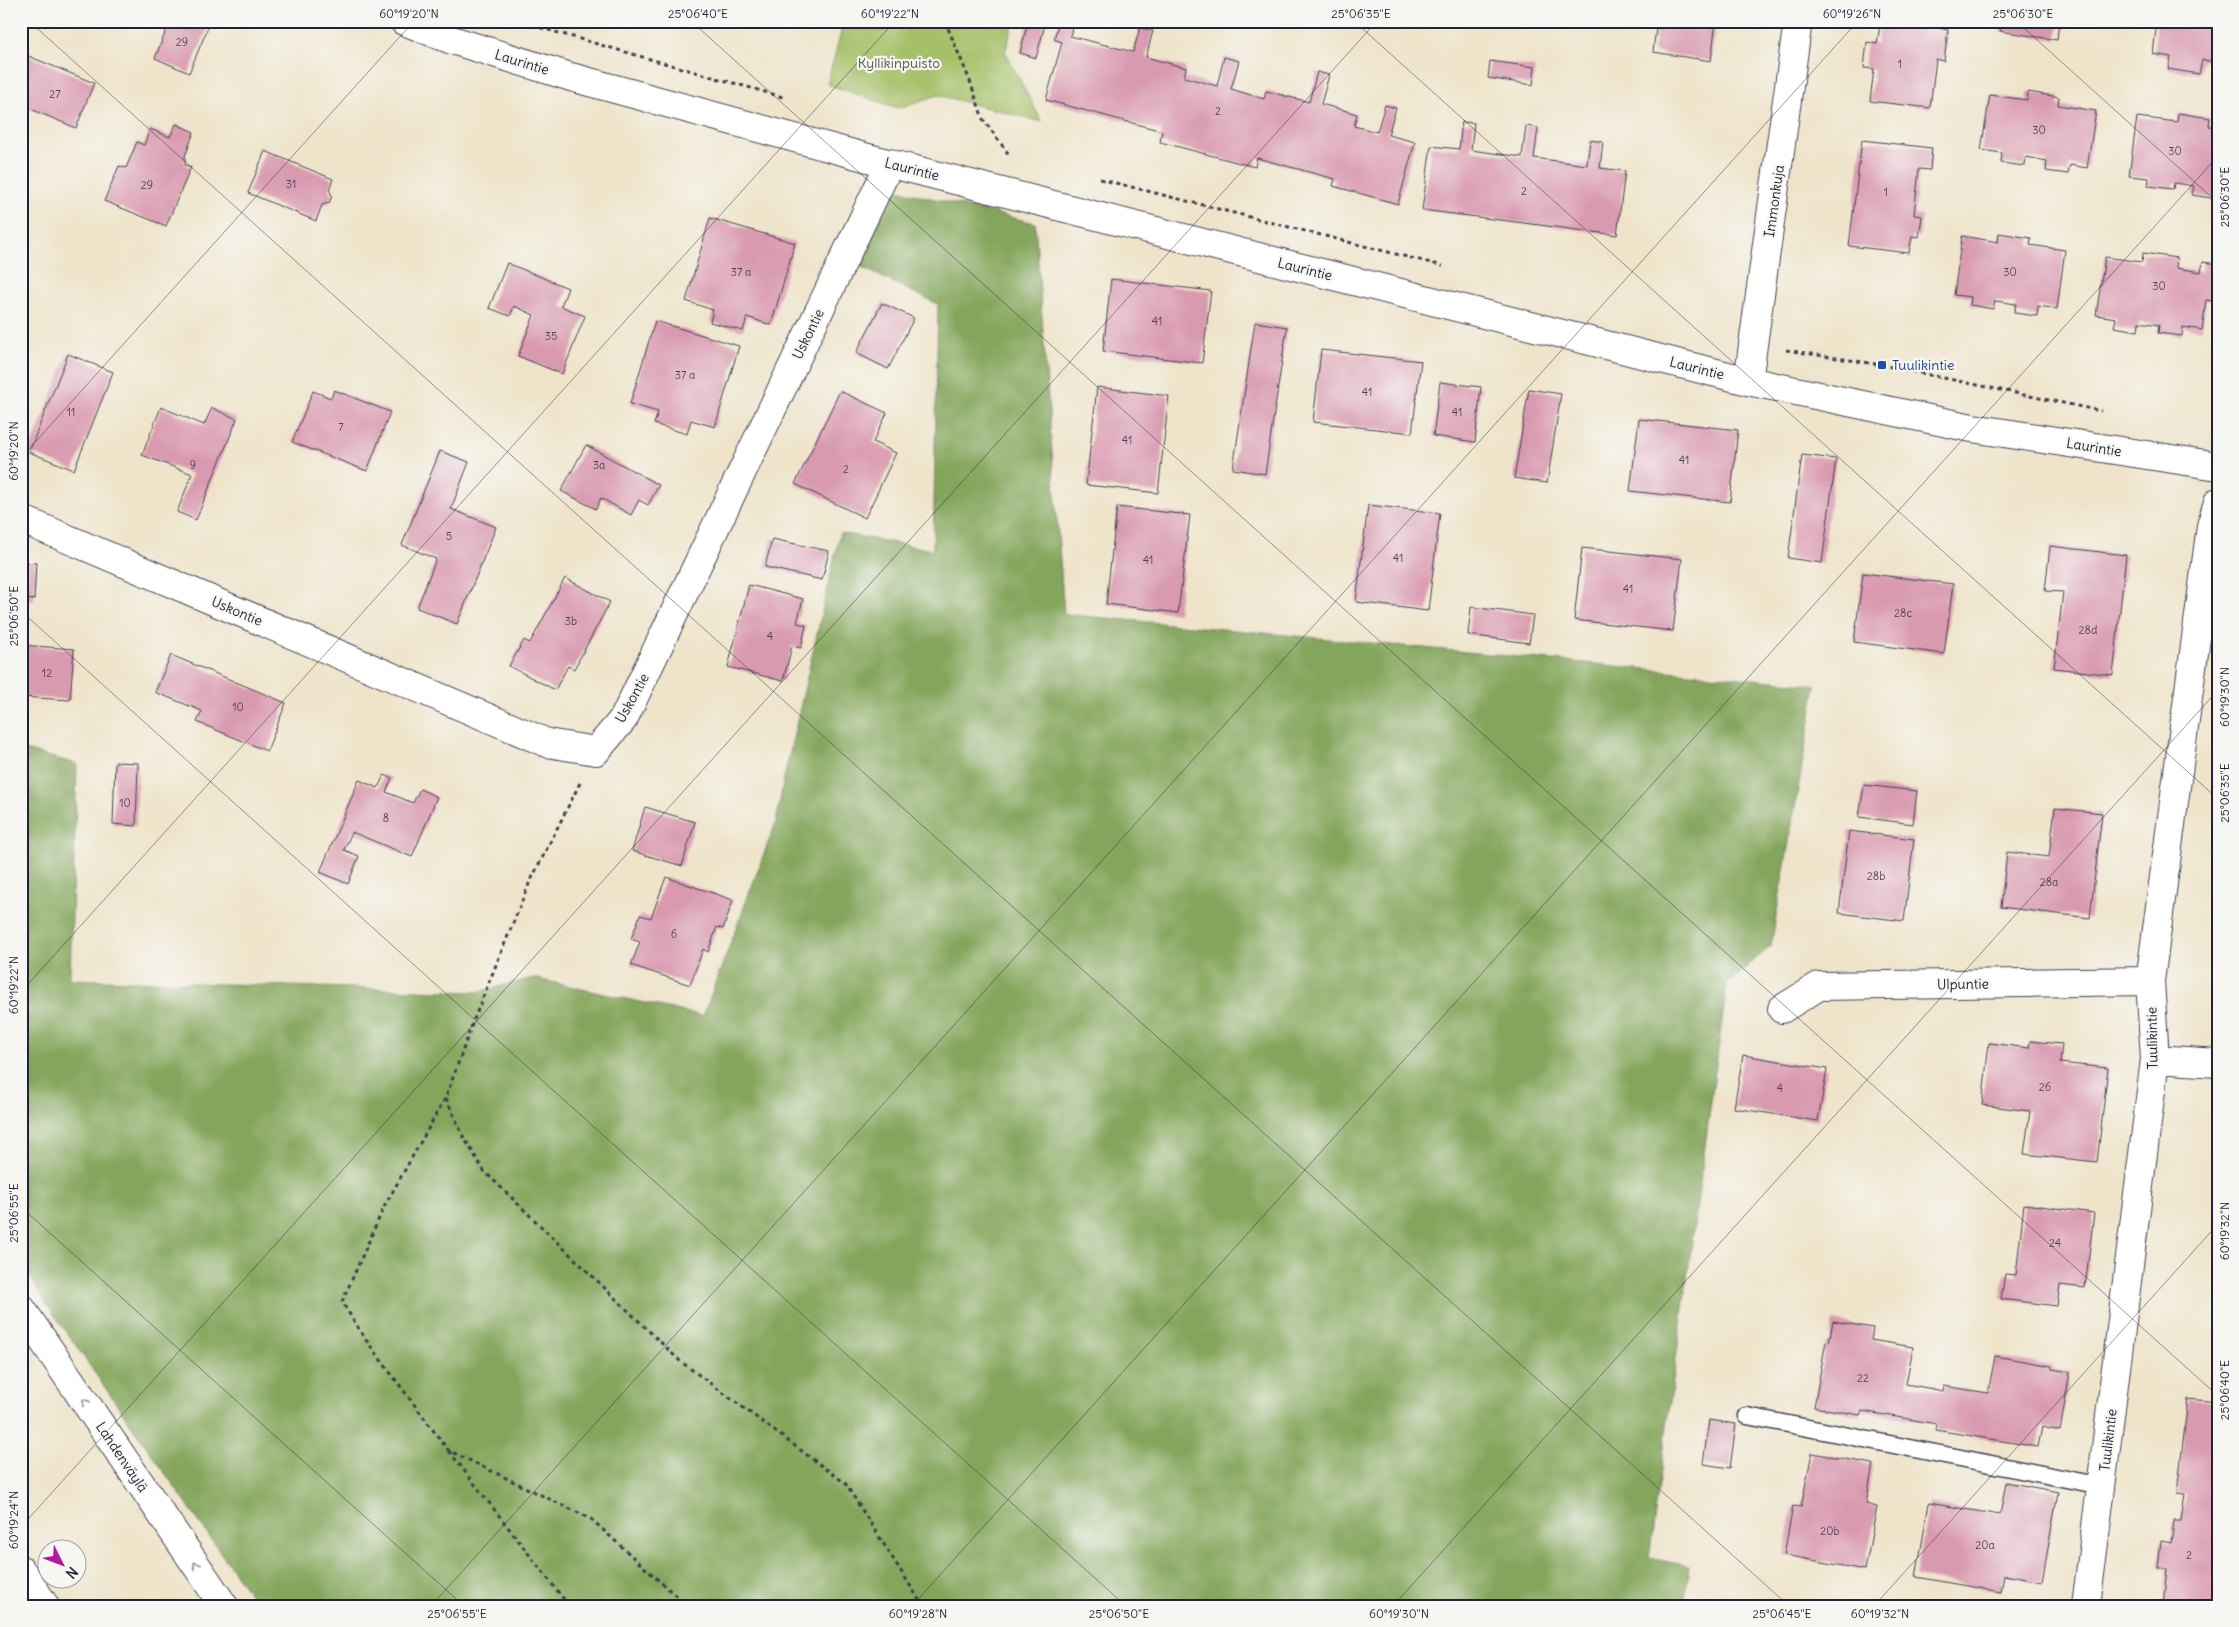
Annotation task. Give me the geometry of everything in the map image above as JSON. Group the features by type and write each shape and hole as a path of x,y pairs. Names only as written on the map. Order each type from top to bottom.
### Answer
{"main road":[{"name":"Laurintie","path":"404,21 452,40 571,77 890,163 1748,381 1972,428 2218,466"},
{"name":"Immonkuja","path":"1748,381 1798,21"},
{"name":"Uskontie","path":"21,519 548,743 596,751 624,718 890,163"},
{"name":"Tuulikintie","path":"2086,1606 2155,1059 2150,981 2211,526 2218,502"},
{"name":"Ulpuntie","path":"1782,1009 1819,986 2150,981"},
{"path":"2155,1059 2218,1063"},
{"name":"Lahdenväylä","path":"21,1308 224,1606"},
{"path":"21,1570 45,1606"}],"lane":[{"path":"1747,1416 2102,1486"}],"path":[{"path":"518,21 792,99"},
{"path":"945,21 970,81 983,119 1010,156"},
{"path":"1000,154 1019,158"},
{"path":"1095,177 1445,266"},
{"path":"1754,345 1882,365 2106,412"},
{"path":"569,1606 448,1450 366,1340 342,1302 384,1207 446,1097 474,1019 529,884 596,751"},
{"path":"446,1097 463,1136 484,1171 680,1361 845,1483 923,1606"},
{"path":"448,1450 591,1519 688,1606"}],"green space":[{"name":"Kyllikinpuisto","path":"844,21 1014,21 1005,52 1042,122 938,95 898,108 827,84"},
{"path":"897,190 1035,223 1064,614 1816,685 1771,946 1727,984 1649,1558 1689,1566 1684,1606 258,1606 48,1306 21,1262 21,749 77,764 70,979 477,992 533,978 703,1016 776,822 784,778 840,533 933,550 938,304 855,264"}],"building":[{"path":"170,21 200,21 209,25 189,73 155,58"},
{"path":"1028,21 1046,21 1036,58 1020,53"},
{"path":"1059,21 1074,21 1070,36 1133,52 1140,28 1153,31 1146,57 1186,68 1184,77 1217,86 1224,57 1239,61 1231,89 1264,99 1266,91 1309,102 1317,72 1329,75 1321,104 1357,114 1354,126 1377,132 1385,105 1396,108 1388,135 1415,142 1398,204 1333,186 1335,179 1257,158 1255,167 1160,142 1162,131 1046,100 1062,42 1054,39"},
{"path":"1567,21 1581,21 1572,28"},
{"path":"1657,21 1716,21 1711,61 1653,52"},
{"path":"1871,21 1940,21 1939,28 1948,30 1944,61 1936,59 1930,108 1870,101 1874,69 1864,68 1867,42 1877,44 1880,25 1871,24"},
{"path":"2002,21 2059,21 2057,40 2000,31"},
{"path":"2157,21 2218,21 2218,62 2202,60 2199,74 2168,69 2171,57 2153,54"},
{"path":"21,53 94,83 76,128 21,105"},
{"path":"1490,61 1535,67 1533,85 1488,78"},
{"path":"2028,92 2059,97 2058,105 2096,111 2087,168 2070,165 2068,174 2046,171 2047,161 2026,157 2025,166 2001,163 2002,153 1981,150 1990,95 2027,100"},
{"path":"2178,113 2210,118 2209,126 2218,127 2217,199 2192,195 2194,186 2174,183 2173,189 2148,186 2149,178 2129,176 2137,117 2177,122"},
{"path":"1462,122 1474,123 1471,150 1522,157 1526,126 1538,128 1534,158 1587,165 1590,140 1603,142 1600,168 1625,171 1617,235 1422,210 1431,146 1459,149"},
{"path":"176,124 194,132 185,156 185,165 191,167 166,226 104,201 119,166 126,168 137,142 144,145 150,129 170,137"},
{"path":"1862,140 1932,148 1930,170 1919,169 1914,215 1922,216 1919,237 1912,236 1909,253 1849,246"},
{"path":"265,151 333,179 329,189 332,196 329,203 322,205 316,221 248,193"},
{"path":"710,218 795,243 771,325 747,317 743,331 710,322 713,310 686,301"},
{"path":"1999,233 2031,238 2030,245 2065,250 2057,309 2038,306 2037,316 2014,313 2016,304 1995,301 1993,309 1970,305 1971,297 1954,295 1962,236 1998,242"},
{"path":"2143,253 2177,258 2176,268 2201,272 2203,262 2218,264 2218,302 2206,300 2202,330 2183,327 2182,336 2158,333 2159,325 2139,322 2138,331 2114,327 2116,318 2096,315 2105,257 2142,262"},
{"path":"507,263 568,288 561,306 585,316 562,374 518,356 534,315 514,306 510,316 489,308"},
{"path":"1111,279 1211,291 1202,363 1103,351"},
{"path":"882,303 914,318 888,369 856,353"},
{"path":"655,321 739,346 715,427 691,420 687,434 654,424 658,412 630,404"},
{"path":"1255,322 1287,327 1265,474 1233,469"},
{"path":"1321,350 1421,361 1412,433 1313,422"},
{"path":"68,354 113,372 74,470 29,452"},
{"path":"1440,382 1481,387 1475,442 1433,436"},
{"path":"1097,387 1169,396 1158,493 1086,485"},
{"path":"1529,389 1561,394 1547,483 1514,478"},
{"path":"334,390 390,412 367,471 292,442 313,391 331,398"},
{"path":"840,391 887,413 873,442 896,453 865,518 795,484"},
{"path":"161,407 204,425 212,408 237,419 196,520 177,512 192,474 142,455"},
{"path":"1639,419 1738,430 1730,502 1630,491"},
{"path":"586,445 659,485 648,505 639,500 631,515 601,498 596,509 561,491"},
{"path":"440,451 469,462 451,509 496,527 457,624 417,608 436,559 402,545"},
{"path":"1802,455 1836,459 1822,563 1788,558"},
{"path":"1368,505 1440,513 1428,611 1356,602"},
{"path":"1117,507 1190,515 1178,613 1106,604"},
{"path":"772,539 829,551 822,580 765,567"},
{"path":"2050,546 2126,555 2113,675 2054,668 2063,592 2045,591"},
{"path":"1582,548 1682,559 1673,631 1574,620"},
{"path":"21,562 36,563 34,600 21,599"},
{"path":"1863,573 1953,584 1944,654 1854,642"},
{"path":"565,578 610,602 574,669 568,666 555,690 509,666 524,640 530,643"},
{"path":"749,585 803,599 797,623 806,625 801,648 792,646 783,681 728,667"},
{"path":"1471,607 1533,615 1529,643 1468,635"},
{"path":"21,645 74,649 70,700 21,697"},
{"path":"171,655 286,703 267,751 197,722 202,711 155,692"},
{"path":"115,762 138,763 136,826 113,824"},
{"path":"384,775 392,778 386,792 413,803 420,789 437,797 412,857 352,832 344,850 359,856 348,884 320,872 359,780 378,788"},
{"path":"1864,785 1917,791 1913,824 1859,817"},
{"path":"645,807 695,822 682,866 632,851"},
{"path":"2055,808 2102,813 2090,918 2001,907 2007,852 2049,857"},
{"path":"1849,831 1914,839 1904,921 1839,913"},
{"path":"666,877 733,900 723,929 717,927 708,952 703,949 690,985 631,965 640,942 631,939 640,915 651,918"},
{"path":"2030,1041 2062,1044 2060,1063 2108,1068 2097,1162 2024,1154 2030,1111 1982,1105 1989,1043 2029,1048"},
{"path":"1743,1055 1827,1069 1818,1121 1734,1108"},
{"path":"2024,1204 2094,1213 2085,1288 2060,1285 2057,1306 2001,1299 2005,1274 2016,1275"},
{"path":"1833,1321 1873,1328 1871,1340 1913,1347 1906,1384 1943,1391 1944,1386 1988,1393 1995,1356 2052,1366 2052,1369 2070,1372 2060,1431 2042,1427 2038,1447 1936,1430 1937,1424 1862,1411 1860,1415 1814,1407 1826,1341 1829,1342"},
{"path":"2188,1399 2218,1402 2218,1606 2163,1606 2167,1569 2158,1568 2161,1541 2171,1543 2174,1521 2181,1521 2185,1494 2177,1493"},
{"path":"1709,1420 1736,1424 1730,1468 1703,1464"},
{"path":"1812,1453 1873,1464 1866,1504 1877,1507 1865,1570 1784,1555 1793,1506 1801,1507"},
{"path":"2006,1482 2058,1492 2042,1582 2004,1575 2001,1592 1916,1577 1929,1503 2000,1515"}],"place":[{"name":"Tuulikintie","path":"1882,365"}]}
